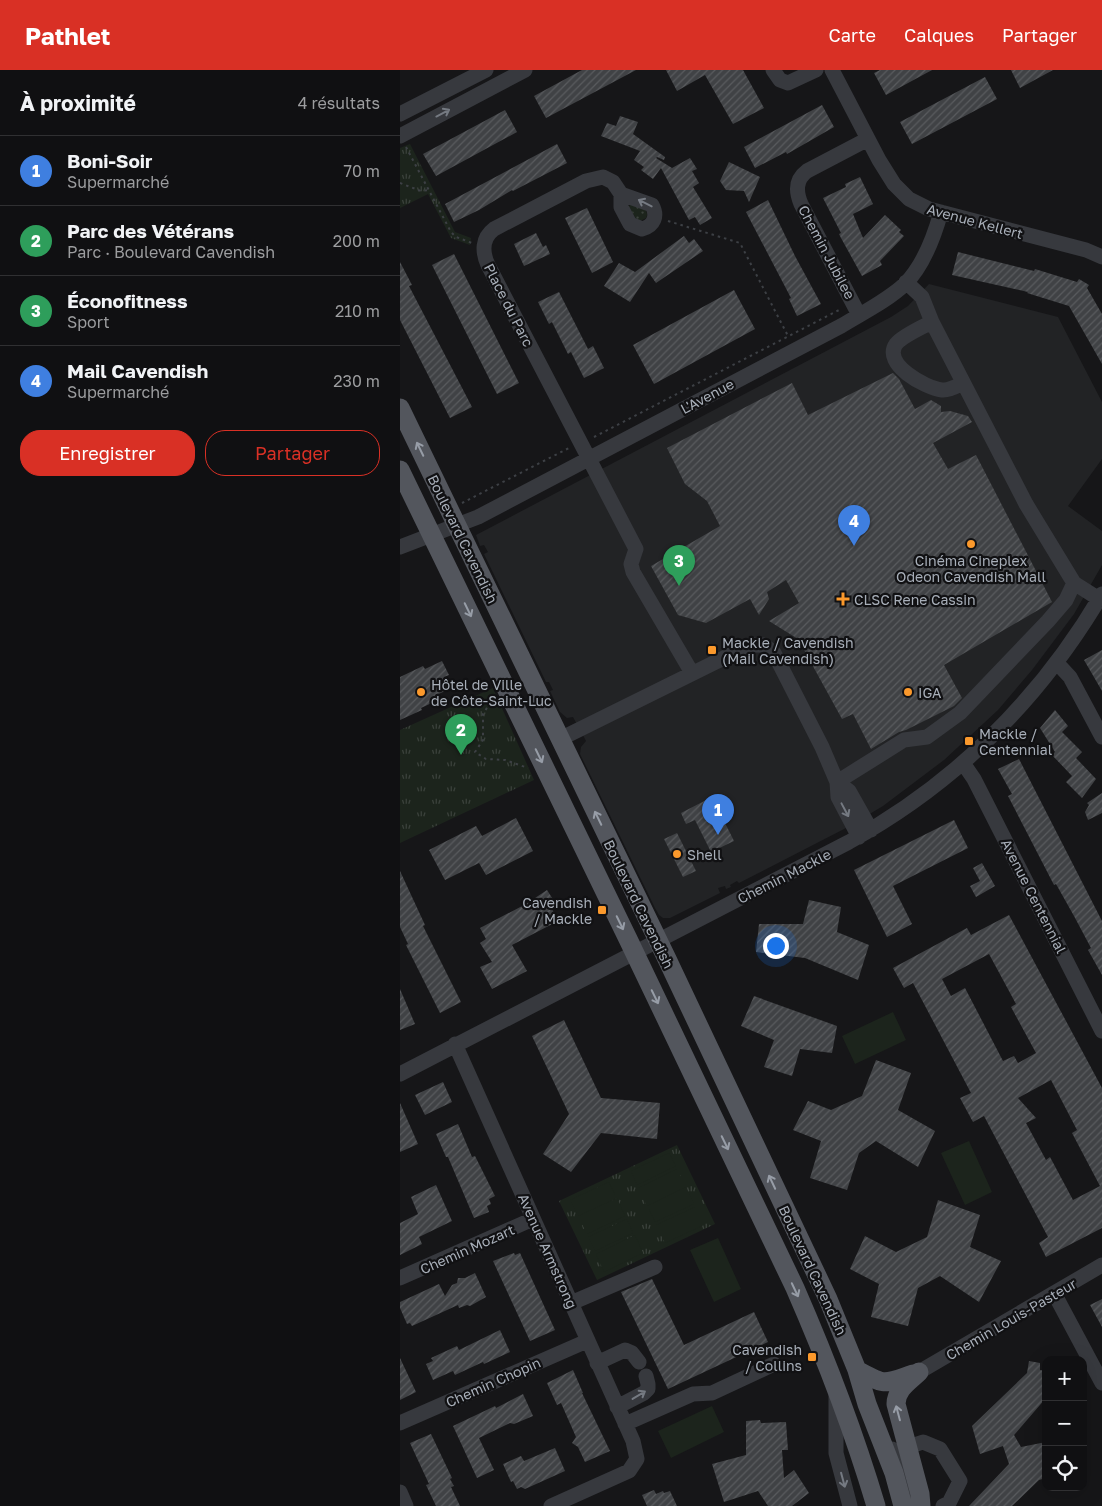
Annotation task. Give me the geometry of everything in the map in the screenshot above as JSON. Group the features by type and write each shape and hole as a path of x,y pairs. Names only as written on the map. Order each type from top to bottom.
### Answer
{"main road":[{"name":"Boulevard Cavendish","path":"400,408 820,1283 857,1370 867,1404 894,1473 903,1506"},
{"name":"Boulevard Cavendish","path":"400,470 794,1288 818,1342 858,1448 876,1506"},
{"path":"857,1370 884,1383 919,1372"},
{"path":"919,1372 901,1390 896,1399 920,1494 920,1506"}],"street":[{"path":"400,114 486,70"},
{"path":"402,140 525,70"},
{"path":"774,70 780,80 788,83 816,70"},
{"name":"Avenue Kellert","path":"832,70 884,170 898,190 921,206 1086,250 1102,257"},
{"name":"Chemin Jubilee","path":"859,315 802,204 797,187 801,177 807,171 868,139"},
{"name":"Place du Parc","path":"589,458 488,265 484,254 484,244 494,229 592,179 598,177 607,178 613,182 621,194"},
{"name":"L'Avenue","path":"400,547 478,517 841,326 887,298 906,282 924,254 935,232 941,212"},
{"path":"906,282 922,297 932,322 1026,504 1074,583 1101,596"},
{"path":"932,322 896,343 894,357 907,375 928,386 942,390 963,383"},
{"path":"589,458 636,549 631,564 633,572 692,673"},
{"path":"837,782 904,740 927,737 960,712 1048,621 1066,600 1074,583"},
{"name":"Chemin Mackle","path":"400,1074 864,834 919,798 963,763 1038,688 1057,663 1101,596"},
{"path":"560,739 750,645 764,645 774,653 822,748 837,782 838,797 864,834"},
{"path":"1057,663 1070,677 1102,737"},
{"name":"Avenue Centennial","path":"963,763 974,778 1102,1031"},
{"name":"Avenue Armstrong","path":"455,1044 633,1441 637,1459 629,1472 551,1506"},
{"name":"Chemin Mozart","path":"400,1278 533,1220"},
{"name":"Chemin Louis-Pasteur","path":"919,1372 1102,1265"},
{"path":"571,1303 654,1267"},
{"path":"1054,1293 1102,1384"},
{"name":"Chemin Chopin","path":"400,1423 587,1341"},
{"path":"597,1363 625,1350 632,1353 639,1362"},
{"path":"625,1424 693,1394 712,1393 774,1364"},
{"path":"617,1407 648,1389 646,1376"},
{"name":"Boulevard Cavendish","path":"836,1392 836,1453 850,1506"},
{"name":"Boulevard Cavendish","path":"867,1404 904,1471 912,1496 920,1506"},
{"path":"908,1447 923,1442 940,1449 960,1481 949,1503 943,1506"},
{"path":"400,1492 406,1506"}],"path":[{"path":"402,140 453,234 475,244"},
{"path":"400,183 421,191 429,189"},
{"path":"666,220 740,243 788,336"},
{"name":"L'Avenue","path":"595,437 842,309"},
{"path":"460,504 570,448"},
{"path":"497,694 483,714 483,740 475,752 486,759 505,760 531,770"}],"shaded area":[{"path":"929,284 1058,317 1102,402 1102,459 1068,506 1102,531 1102,565 1074,614 1032,670 998,710 944,760 883,806 846,828 739,883 737,881 730,885 731,887 726,889 725,886 718,888 720,893 670,918 663,918 655,908 580,754 581,747 586,741 573,717 567,718 560,712 550,691 553,690 549,682 546,682 484,554 488,552 484,545 480,546 476,535 891,317 908,306"}],"green space":[{"path":"410,144 455,232 471,238 470,245 451,238 428,194 400,208 400,148"},
{"path":"630,204 646,209 646,218 640,221 636,219 629,207"},
{"path":"493,688 534,780 400,843 400,730"},
{"path":"893,1012 906,1040 855,1064 842,1036"},
{"path":"969,1141 992,1192 965,1205 941,1153"},
{"path":"677,1145 715,1224 597,1280 559,1201"},
{"path":"669,1153 676,1166 637,1185 631,1171"},
{"path":"677,1169 686,1187 647,1206 638,1188"},
{"path":"609,1182 615,1195 577,1214 570,1200"},
{"path":"687,1190 694,1204 655,1222 649,1209"},
{"path":"617,1198 625,1216 587,1234 578,1216"},
{"path":"695,1207 704,1225 665,1243 656,1225"},
{"path":"627,1219 633,1233 595,1251 588,1237"},
{"path":"635,1235 643,1253 604,1272 596,1254"},
{"path":"718,1238 741,1289 714,1302 690,1250"},
{"path":"712,1406 724,1432 671,1458 658,1431"}],"building":[{"path":"582,70 636,70 546,118 534,96"},
{"path":"666,70 743,70 764,108 733,124 705,75 677,91"},
{"path":"880,70 932,70 886,95 874,73"},
{"path":"1011,70 1053,70 1020,88"},
{"path":"985,77 997,99 912,144 900,122"},
{"path":"822,105 834,127 787,154 786,152 755,168 744,147"},
{"path":"505,110 517,132 436,176 423,154"},
{"path":"620,116 638,122 633,134 665,157 664,160 656,158 672,168 690,158 697,169 692,171 699,183 693,187 712,218 700,225 695,217 689,220 661,168 653,179 641,170 644,167 634,160 640,151 601,136 607,123 616,126"},
{"path":"557,144 567,163 512,190 479,210 454,222 445,204"},
{"path":"729,162 760,177 749,202 744,191 726,190 720,181"},
{"path":"860,177 873,204 853,214 863,238 885,215 901,230 899,232 904,236 880,261 882,265 862,276 839,234 841,233 823,198 846,187 845,184"},
{"path":"768,200 821,304 797,316 789,299 791,298 746,212"},
{"path":"587,208 613,262 592,273 565,218"},
{"path":"536,233 543,247 546,245 550,254 524,266 514,244"},
{"path":"684,236 689,243 694,239 703,251 656,283 649,273 630,302 604,286 619,263 635,272"},
{"path":"958,252 1034,271 1035,269 1077,282 1079,279 1089,285 1087,288 1102,314 1102,364 1069,306 1028,292 952,275"},
{"path":"454,254 519,383 497,394 432,265"},
{"path":"400,262 412,285 409,286 472,407 450,418 400,320"},
{"path":"734,290 755,329 654,384 633,345"},
{"path":"559,292 588,349 593,346 604,368 584,378 571,352 568,354 552,322 549,324 538,302"},
{"path":"893,373 899,379 915,409 931,400 941,406 941,412 950,411 968,416 972,422 933,443 948,469 976,455 1052,602 944,665 962,698 954,706 899,732 871,749 853,714 842,719 798,639 769,621 799,603 786,580 767,592 769,599 759,615 750,599 706,623 678,615 651,566 720,526 707,501 685,484 667,448 792,383 808,415"},
{"path":"1102,650 1102,691 1084,660"},
{"name":"Hôtel de Ville de Côte-Saint-Luc","path":"442,661 449,675 444,677 450,689 436,695 438,700 421,708 422,710 400,720 400,677 423,666 425,669"},
{"path":"1055,710 1068,726 1062,732 1082,752 1076,758 1096,779 1082,798 1066,782 1072,776 1052,755 1055,752 1040,728"},
{"path":"1019,759 1102,921 1102,975 1088,950 1091,948 1056,884 1054,885 1008,796 1012,794 998,769"},
{"path":"1102,793 1102,813 1088,820 1085,812 1089,805 1087,803"},
{"path":"712,797 734,841 711,852 695,820 686,824 681,813"},
{"path":"516,818 533,851 486,875 479,863 445,880 429,850 476,826 482,836"},
{"path":"954,820 968,848 893,886 912,924 887,937 854,870"},
{"path":"677,833 696,871 683,877 664,839"},
{"path":"982,863 995,886 976,897 970,886 980,881 973,868"},
{"path":"400,871 425,925 423,926 461,1002 440,1013 406,945 408,944 400,927"},
{"path":"547,890 556,904 551,907 558,921 512,945 527,971 492,989 480,967 492,962 480,943 486,939 480,928 526,904"},
{"path":"809,900 841,907 837,932 869,945 858,980 805,958 756,952 759,924 803,924"},
{"path":"1009,915 1102,1088 1102,1228 1046,1257 1039,1243 1048,1237 984,1116 973,1122 960,1098 971,1093 913,983 904,988 893,968 967,928 971,935","holes":["989,954 1016,1004 1011,1007 1036,1053 1018,1063 1014,1056 1003,1061 965,988 951,996 942,979","1051,1080 1077,1130 1072,1133 1100,1186 1073,1200 1050,1157 1046,1160 1026,1123 1036,1118 1018,1098"]},
{"path":"400,989 415,1024 400,1030"},
{"path":"754,996 837,1026 832,1053 800,1049 792,1076 764,1067 774,1040 741,1026"},
{"path":"564,1020 601,1098 660,1103 657,1139 601,1133 571,1172 543,1154 569,1114 532,1036"},
{"path":"876,1060 911,1073 898,1110 935,1131 918,1167 876,1141 859,1153 847,1190 810,1178 821,1141 793,1130 808,1101 831,1110 862,1096"},
{"path":"443,1082 452,1102 425,1115 415,1095"},
{"path":"400,1103 418,1144 400,1152"},
{"path":"458,1124 472,1157 475,1156 495,1196 489,1199 491,1204 487,1206 489,1212 474,1218 436,1134"},
{"path":"436,1185 452,1221 419,1237 422,1244 400,1255 400,1223 418,1214 411,1197"},
{"path":"938,1200 980,1215 970,1247 1001,1261 979,1302 940,1276 918,1288 908,1326 871,1317 879,1284 850,1269 865,1236 896,1252 927,1237"},
{"path":"514,1253 515,1255 520,1253 555,1330 530,1341 493,1261"},
{"path":"475,1273 486,1297 470,1306 467,1305 459,1308 458,1305 412,1326 410,1323 407,1324 400,1308 400,1302 439,1284 445,1296 452,1285 457,1283 458,1278 465,1278"},
{"path":"652,1279 684,1345 754,1312 768,1342 668,1389 621,1292"},
{"path":"1102,1299 1102,1327 1090,1305"},
{"path":"500,1330 510,1352 455,1375 453,1371 433,1380 426,1364 433,1361 431,1358 457,1346 459,1350"},
{"path":"400,1358 416,1392 400,1400"},
{"path":"1029,1361 1040,1363 1040,1370 1042,1370 1042,1403 1014,1435 1021,1447 1042,1443 1042,1479 1012,1506 969,1506 1009,1464 1003,1446 980,1454 972,1426 1027,1373"},
{"path":"573,1370 610,1451 585,1462 578,1447 572,1443 576,1437 561,1403 557,1405 547,1383"},
{"path":"523,1394 533,1416 514,1424 510,1423 479,1438 494,1470 477,1478 453,1426 495,1406 496,1408"},
{"path":"760,1420 761,1423 786,1422 788,1450 782,1450 784,1478 794,1470 809,1493 792,1506 768,1506 758,1491 724,1502 712,1464 746,1455 746,1421"},
{"path":"431,1434 452,1478 450,1479 454,1486 451,1487 460,1506 436,1506 426,1485 429,1484 410,1443"},
{"path":"555,1448 565,1471 525,1489 521,1487 517,1489 513,1481 511,1482 503,1464 521,1456 524,1461"},
{"path":"654,1490 656,1494 670,1491 677,1506 647,1506 642,1495"}],"place":[{"name":"Cinéma Cineplex Odeon Cavendish Mall","path":"971,544"},
{"name":"Mail Cavendish","path":"854,546"},
{"name":"Éconofitness","path":"679,586"},
{"name":"CLSC Rene Cassin","path":"843,599"},
{"name":"Mackle / Cavendish (Mail Cavendish)","path":"712,650"},
{"name":"Hôtel de Ville de Côte-Saint-Luc","path":"421,692"},
{"name":"IGA","path":"908,692"},
{"name":"Mackle / Centennial","path":"969,741"},
{"name":"Parc des Vétérans","path":"461,755"},
{"name":"Boni-Soir","path":"718,835"},
{"name":"Shell","path":"677,854"},
{"name":"Cavendish / Mackle","path":"602,910"},
{"name":"Cavendish / Collins","path":"812,1357"}]}
